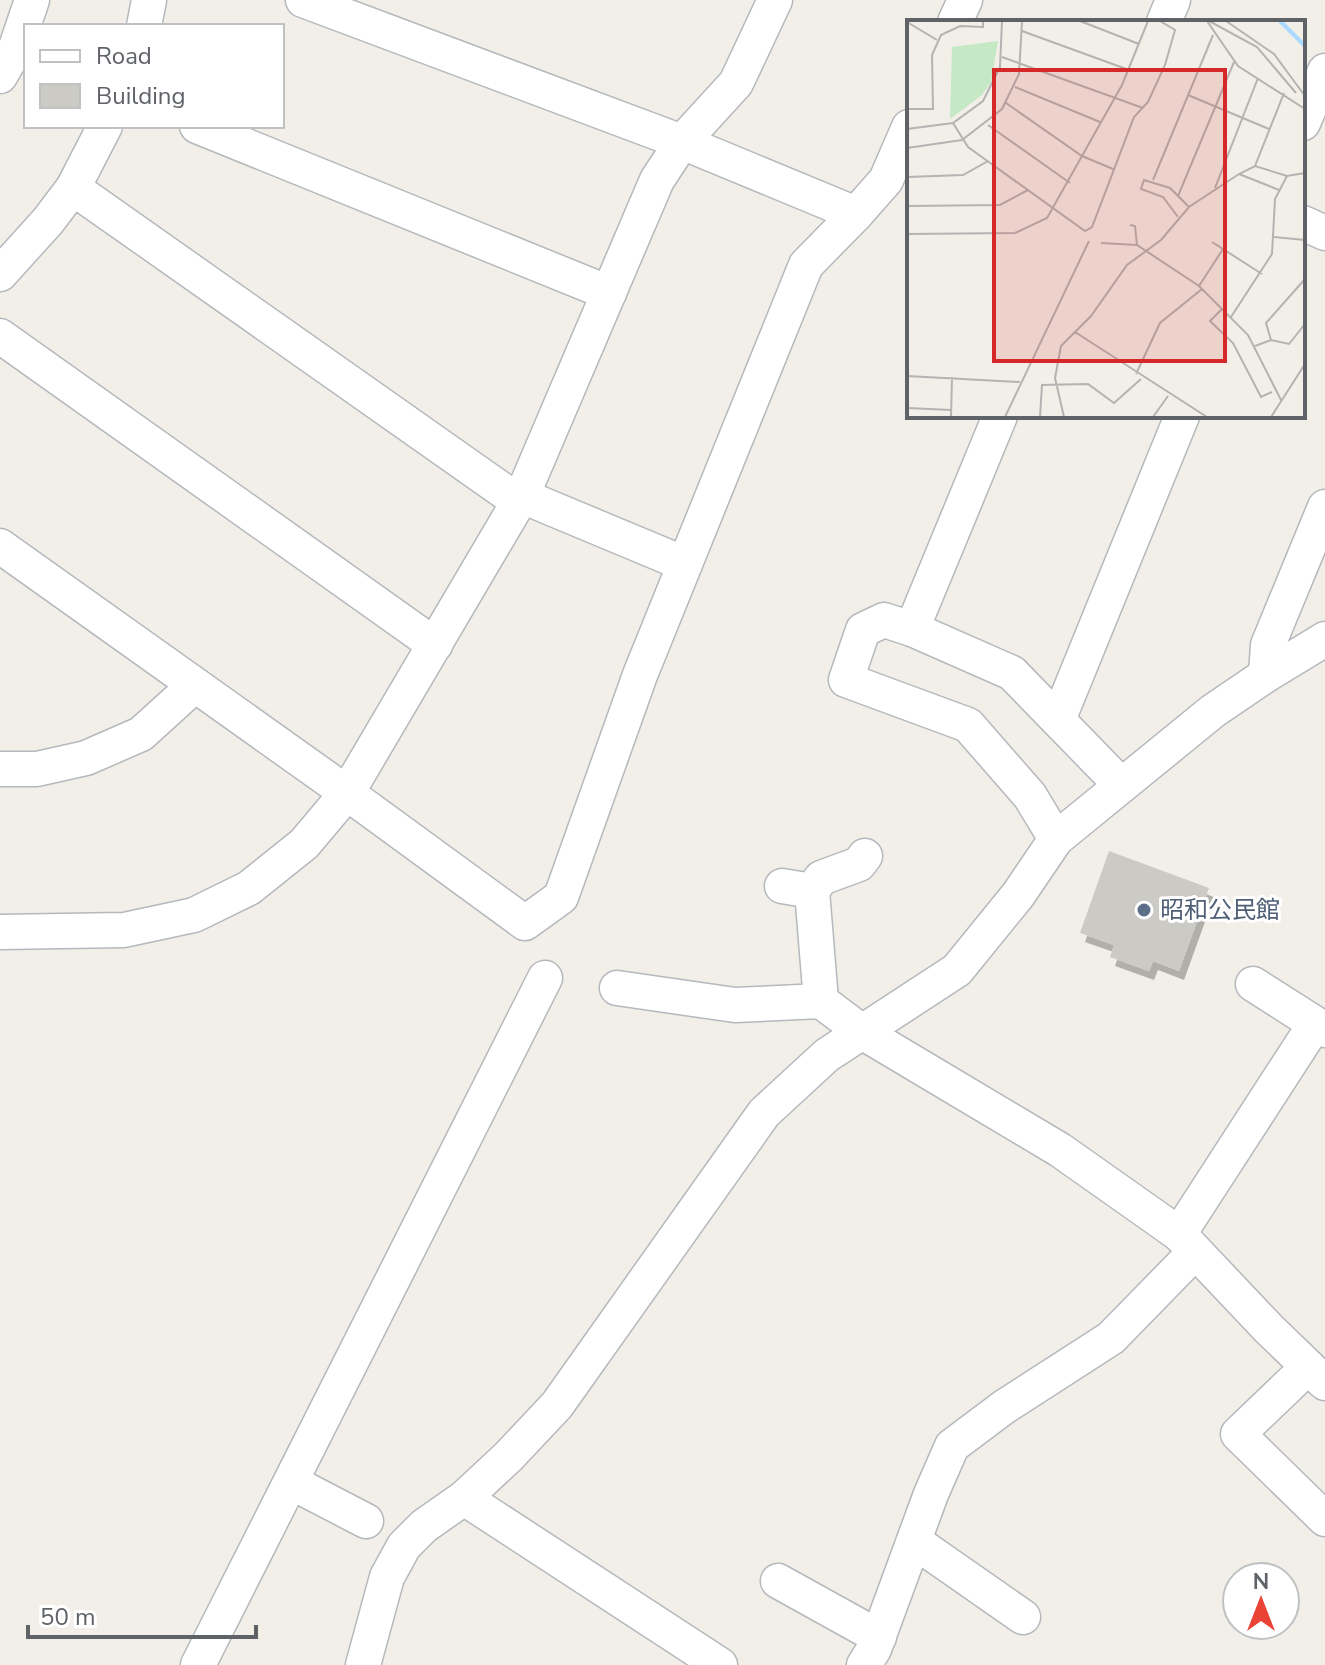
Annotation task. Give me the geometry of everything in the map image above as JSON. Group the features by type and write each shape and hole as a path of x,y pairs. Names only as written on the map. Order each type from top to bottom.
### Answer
{"street":[{"path":"0,76 15,50 32,0"},
{"path":"144,24 149,0"},
{"path":"303,0 682,142 856,214"},
{"path":"0,932 124,930 194,915 249,888 304,844 347,793 522,496 657,180 682,142 736,83 775,0"},
{"path":"956,20 965,0"},
{"path":"1165,20 1173,0"},
{"path":"1305,118 1325,71"},
{"path":"0,274 73,188 104,128"},
{"path":"202,128 609,293"},
{"path":"0,546 525,923 561,897 640,675 806,265 886,180 907,132"},
{"path":"73,188 505,492 522,496 685,564"},
{"path":"1305,224 1325,233"},
{"path":"0,336 435,645"},
{"path":"912,629 999,418"},
{"path":"1058,720 1181,418"},
{"path":"1266,675 1268,645 1325,507"},
{"path":"1056,839 1030,796 968,725 846,680 863,630 884,620 1012,673 1121,785"},
{"path":"363,1665 387,1577 404,1546 424,1526 464,1498 557,1405 764,1113 827,1055 957,970 1018,895 1056,839 1213,711 1325,639"},
{"path":"0,769 37,769 86,758 141,734 195,685"},
{"path":"821,1001 797,889 859,864 865,856"},
{"path":"198,1665 545,978"},
{"path":"778,1581 871,1651 952,1446 1004,1407 1111,1338 1187,1243 1320,1027 1253,984"},
{"path":"617,988 735,1005 821,1001 862,1032 1060,1150 1187,1243 1317,1375 1238,1434 1325,1519"},
{"path":"291,1482 366,1521"},
{"path":"464,1498 720,1665"},
{"path":"914,1541 1023,1617"}],"building":[{"name":"昭和公民館","path":"1109,851 1209,888 1179,971 1153,961 1149,971 1110,957 1114,945 1080,933"}],"place":[{"name":"昭和公民館","path":"1144,910"}]}
